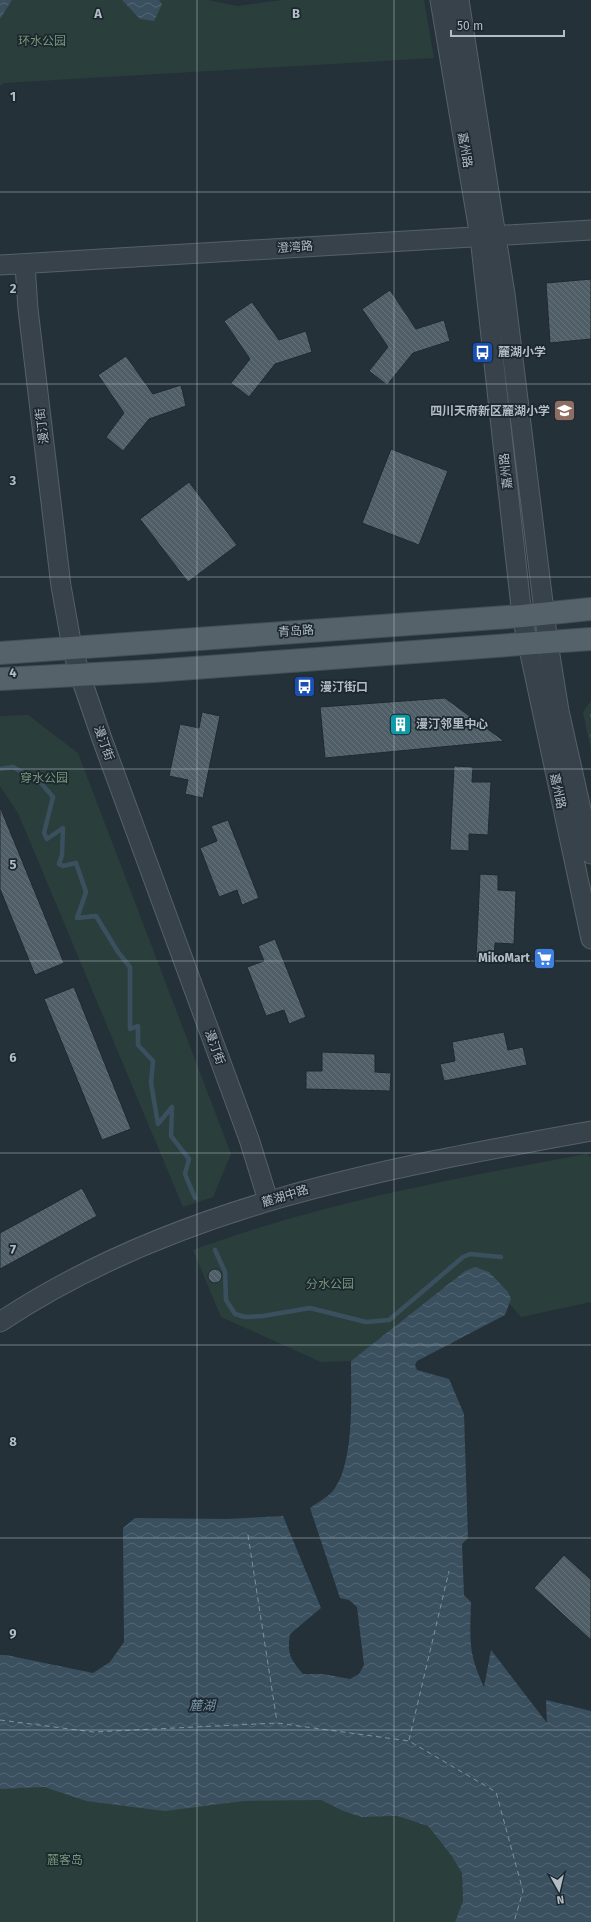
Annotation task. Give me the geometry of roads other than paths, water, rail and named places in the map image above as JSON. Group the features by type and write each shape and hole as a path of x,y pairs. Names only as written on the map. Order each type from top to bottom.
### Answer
{"main road":[{"name":"青岛路","path":"0,652 522,616 591,609"},
{"path":"0,679 80,675 591,639"}],"street":[{"name":"嘉州路","path":"440,0 489,237 522,616 537,643 559,711 591,854"},
{"name":"嘉州路","path":"459,0 489,237 544,614 537,643 591,939"},
{"name":"澄湾路","path":"0,266 591,230"},
{"name":"漫汀街","path":"25,265 28,309 60,578 72,647 80,675 249,1139 268,1200"},
{"name":"麓湖中路","path":"0,1322 30,1302 96,1266 164,1236 268,1200 405,1166 591,1131"}],"water":[{"path":"0,0 12,0 0,19"},
{"path":"122,0 159,0 162,4 154,21 140,19"},
{"name":"麓湖","path":"475,1267 489,1272 508,1292 511,1299 505,1315 417,1361 415,1365 417,1370 449,1379 464,1414 468,1538 462,1544 464,1595 471,1602 471,1646 475,1665 484,1687 491,1650 547,1723 546,1700 591,1711 591,1922 455,1922 463,1901 462,1873 451,1855 428,1826 397,1816 361,1817 343,1811 321,1800 243,1801 165,1811 86,1801 44,1787 0,1789 0,1655 93,1673 110,1662 124,1642 123,1528 135,1518 227,1519 283,1516 321,1608 290,1634 290,1656 303,1674 323,1674 350,1679 359,1674 364,1665 357,1607 349,1600 340,1598 310,1508 332,1492 345,1465 350,1430 351,1361 465,1271"}],"waterway":[{"path":"0,769 13,767 41,783 53,797 44,833 47,839 63,828 62,855 59,864 63,866 76,863 86,892 77,918 96,916 118,952 130,967 130,1029 138,1026 138,1045 153,1061 151,1083 158,1124 172,1107 171,1136 189,1159 185,1174 195,1198"},
{"path":"215,1250 225,1272 226,1300 235,1314 245,1317 263,1316 310,1308 366,1322 389,1320 463,1257 470,1254 501,1257"}],"place":[{"name":"麓湖小学","path":"483,352"},
{"name":"四川天府新区麓湖小学","path":"565,411"},
{"name":"漫汀街口","path":"305,687"},
{"name":"漫汀邻里中心","path":"401,724"},
{"name":"MikoMart","path":"545,958"}],"park label":[{"name":"环水公园","path":"42,41"},
{"name":"穿水公园","path":"44,778"},
{"name":"分水公园","path":"330,1284"},
{"name":"麓客岛","path":"65,1860"}]}
